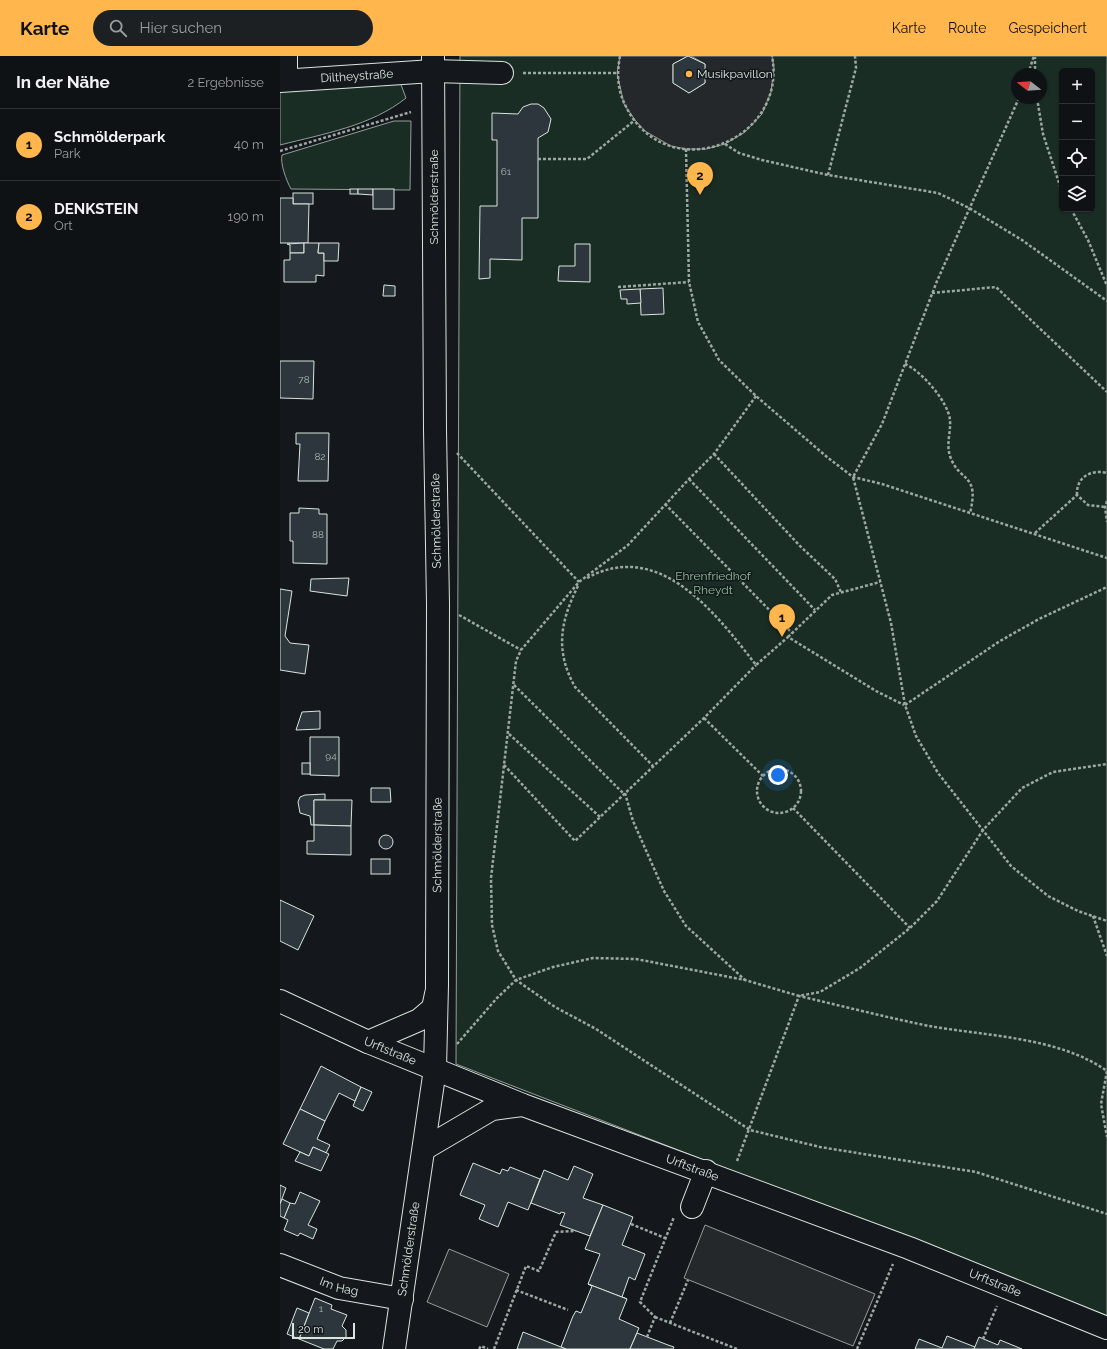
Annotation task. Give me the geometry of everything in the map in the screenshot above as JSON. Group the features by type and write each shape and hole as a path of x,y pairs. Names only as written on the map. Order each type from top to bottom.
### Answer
{"street":[{"path":"283,80 286,56"},
{"name":"Diltheystraße","path":"283,80 433,63 502,73"},
{"name":"Schmölderstraße","path":"394,1349 435,1069 437,985 438,604 434,429 433,63"},
{"name":"Schmölderstraße","path":"368,1042 419,1020 433,1008 437,985"},
{"name":"Urftstraße","path":"280,1000 368,1042 523,1105 706,1171 901,1245 1004,1288 1107,1328"},
{"path":"424,1149 492,1109 523,1105"},
{"path":"683,1212 706,1171"},
{"name":"Im Hag","path":"280,1265 339,1288 402,1299"}],"path":[{"path":"620,56 617,74 624,104 635,120 645,131 658,140 671,146 686,149 706,149 725,144 745,132 762,114 771,92 774,68 772,56"},
{"path":"828,175 856,68 856,56"},
{"path":"1030,68 1034,56"},
{"path":"1034,56 1035,68"},
{"path":"502,73 617,74"},
{"path":"1016,104 932,293 882,424 853,477 891,623 904,705 916,736 938,773 1010,866 1048,896 1092,916 1107,921"},
{"path":"1038,104 1043,134 1059,183"},
{"path":"280,151 433,107"},
{"path":"538,159 587,159 635,120"},
{"path":"725,144 739,153 762,160 828,175 938,193 969,208 1022,240 1107,301"},
{"path":"686,149 689,282 698,322 719,360 756,396 826,457 853,477 882,484 1035,533 1107,558"},
{"path":"1073,212 1088,240 1107,286"},
{"path":"618,287 689,282"},
{"path":"932,293 996,287 1107,392"},
{"path":"905,364 914,368 930,385 943,402 950,418 947,447 950,458 970,481 974,497 970,513"},
{"path":"756,396 714,454 665,504 628,545 580,582 550,614 521,650 516,661 491,878 492,926 498,951 516,980 555,1006 596,1029 750,1130 820,1147 976,1172 1107,1214"},
{"path":"434,429 580,582"},
{"path":"714,454 800,546 835,579 841,592"},
{"path":"1105,507 1088,505 1077,495 1077,489 1088,473 1095,471 1107,473"},
{"path":"689,479 815,610"},
{"path":"1035,533 1077,495"},
{"path":"1107,501 1105,507 1107,522"},
{"path":"665,504 792,633"},
{"path":"653,766 575,687 567,673 562,655 562,625 570,601 580,582 602,570 623,568 656,571 680,584 701,601 723,623 756,665"},
{"path":"504,766 576,841 704,718 756,665 832,595 880,582"},
{"path":"904,705 1000,641 1039,619 1107,588"},
{"path":"438,604 521,650"},
{"path":"788,637 876,692 904,705"},
{"path":"514,685 625,794 633,821 664,891 686,926 745,980"},
{"path":"704,718 763,776"},
{"path":"508,734 600,817"},
{"path":"799,996 820,992 860,968 910,928 937,901 983,830 1022,788 1053,772 1107,764"},
{"path":"776,769 783,769 796,776 802,789 798,803 793,808 779,813 772,812 760,803 757,789 763,776 776,769"},
{"path":"793,808 910,928"},
{"path":"1092,916 1107,956"},
{"path":"435,1069 497,998 516,980 553,967 593,958 636,959 745,980 799,996 929,1026 1052,1047 1092,1060 1107,1071 1101,1104 1107,1137"},
{"path":"729,1180 750,1130 799,996"},
{"path":"683,1212 665,1238 640,1302 655,1317 738,1349"},
{"path":"631,1224 665,1238"},
{"path":"494,1349 526,1266 539,1271 556,1232 576,1231"},
{"path":"857,1349 901,1245"},
{"path":"670,1323 688,1280"},
{"path":"983,1339 1004,1288"},
{"path":"516,1290 568,1310"},
{"path":"647,1337 655,1317"},
{"path":"479,1349 480,1346 488,1349"}],"green space":[{"name":"Ehrenfriedhof Rheydt","path":"460,56 1107,56 1107,1316 456,1064"},
{"path":"400,82 406,98 378,116 330,133 280,145 280,92"},
{"path":"394,121 411,121 410,190 291,189 284,172 282,155"}],"shaded area":[{"path":"620,56 688,56 673,64 673,83 689,93 705,83 705,64 691,56 772,56 774,68 771,92 762,114 745,132 725,144 706,149 686,149 671,146 645,131 624,104 617,73"},
{"path":"705,1225 875,1294 853,1346 684,1278"},
{"path":"449,1249 509,1274 487,1327 427,1302"}],"building":[{"name":"Musikpavillon","path":"688,56 705,64 705,83 689,93 673,83 673,64"},
{"path":"531,104 538,104 544,108 551,119 548,132 538,138 538,218 522,218 522,260 490,259 490,278 479,279 480,206 497,206 497,140 492,140 492,113 518,114 523,107"},
{"path":"350,189 358,189 358,194 350,194"},
{"path":"358,189 373,189 373,195 358,194"},
{"path":"373,189 394,189 394,209 373,209"},
{"path":"293,193 313,193 313,204 293,204"},
{"path":"280,198 293,198 293,204 309,204 308,243 280,243"},
{"path":"304,243 304,253 290,253 290,245 287,244"},
{"path":"304,243 319,243 318,253 324,253 324,276 316,275 316,282 284,282 284,260 290,260 290,253 304,253"},
{"path":"319,243 339,243 338,261 324,261 324,253 318,253"},
{"path":"575,244 590,244 590,282 558,281 559,266 575,266"},
{"path":"384,285 395,286 395,296 383,296"},
{"path":"663,288 664,314 641,315 640,289"},
{"path":"640,289 641,303 627,304 627,299 621,299 620,290"},
{"path":"280,361 314,361 313,399 280,398"},
{"path":"296,433 329,433 328,481 298,481 300,444 296,444"},
{"path":"299,508 319,509 319,514 327,514 327,564 293,563 293,541 290,541 290,513 299,513"},
{"path":"349,578 347,596 310,591 311,579"},
{"path":"280,589 292,591 285,636 290,643 309,645 305,674 280,670"},
{"path":"320,711 320,729 296,730 302,712"},
{"path":"310,737 339,737 339,776 310,775"},
{"path":"302,763 310,763 310,774 302,774"},
{"path":"371,788 390,788 391,802 371,802"},
{"path":"325,794 325,800 314,800 314,825 311,825 310,816 300,813 298,802 300,797 305,795"},
{"path":"314,800 352,800 351,826 314,825"},
{"path":"314,825 351,826 351,855 307,854 307,841 314,841"},
{"path":"386,835 391,837 393,842 391,847 386,849 381,847 379,842 381,837"},
{"path":"371,859 390,859 390,874 371,874"},
{"path":"280,900 314,916 298,950 280,941"},
{"path":"321,1066 361,1087 355,1101 339,1093 325,1121 300,1109"},
{"path":"361,1087 372,1092 363,1111 353,1106"},
{"path":"300,1109 325,1121 317,1139 330,1145 326,1153 313,1147 309,1156 283,1144"},
{"path":"313,1147 329,1154 321,1171 295,1161 300,1152 309,1156"},
{"path":"473,1163 500,1174 502,1169 508,1171 510,1167 540,1179 528,1210 508,1202 498,1227 479,1219 485,1205 460,1195"},
{"path":"574,1166 593,1174 583,1198 603,1205 590,1236 560,1225 565,1213 561,1212 560,1214 531,1203 544,1170 568,1180"},
{"path":"280,1185 286,1188 280,1204"},
{"path":"300,1192 320,1201 308,1225 317,1229 313,1239 300,1233 298,1236 284,1230 288,1220 284,1218 290,1203 295,1204"},
{"path":"282,1199 290,1203 284,1218 280,1216 280,1204"},
{"path":"603,1205 633,1217 622,1245 645,1254 635,1280 629,1277 622,1297 627,1299 588,1284 600,1254 585,1249"},
{"path":"588,1284 627,1299 619,1319 639,1328 630,1349 566,1349 561,1347 573,1316 576,1311 581,1313 592,1286"},
{"path":"315,1298 332,1305 331,1309 347,1315 342,1326 346,1330 346,1337 342,1341 337,1341 333,1349 324,1349 299,1339"},
{"path":"297,1308 309,1313 299,1339 287,1334"},
{"path":"523,1332 561,1347 566,1349 517,1349"},
{"path":"637,1333 674,1347 673,1349 630,1349"},
{"path":"947,1336 975,1347 974,1349 915,1349 919,1339 942,1348"},
{"path":"979,1337 998,1345 1000,1340 1022,1349 974,1349"}],"place":[{"name":"Musikpavillon","path":"689,74"},
{"name":"DENKSTEIN","path":"700,195"},
{"name":"Schmölderpark","path":"782,637"}]}
